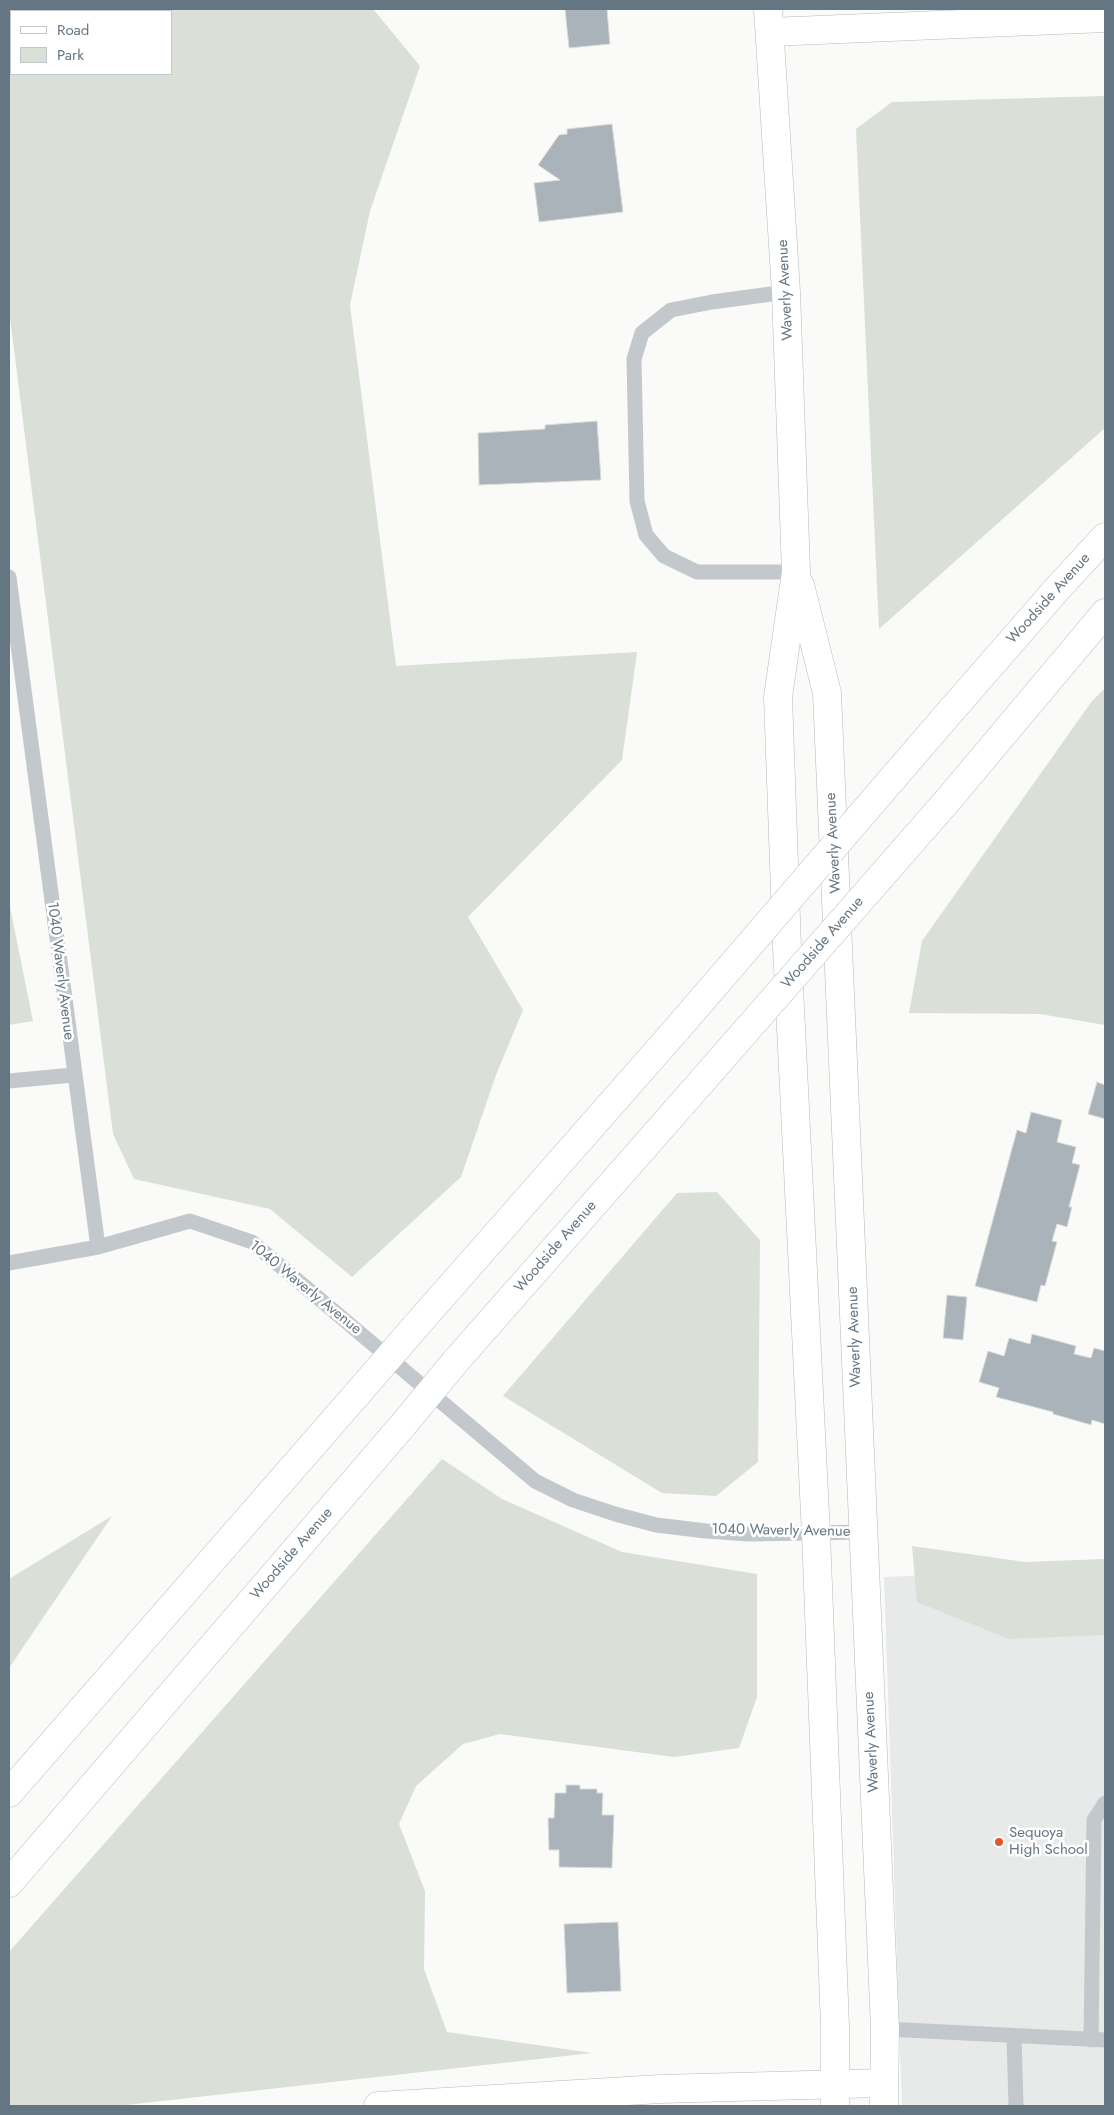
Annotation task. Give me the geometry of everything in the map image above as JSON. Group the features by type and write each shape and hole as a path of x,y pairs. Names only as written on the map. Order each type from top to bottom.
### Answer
{"main road":[{"path":"769,20 1105,18"},
{"name":"Waverly Avenue","path":"769,20 786,292 796,572 778,697 787,947 816,1534 835,2026 835,2095"},
{"name":"Woodside Avenue","path":"9,1793 677,1029 1058,588 1105,537"},
{"name":"Waverly Avenue","path":"796,572 827,693 885,2029 884,2095"},
{"name":"Woodside Avenue","path":"9,1883 455,1362 948,800 1105,613"},
{"path":"378,2106 669,2088 835,2095 884,2095"}],"lane":[{"path":"786,292 712,302 671,310 642,333 634,359 637,502 646,535 664,556 697,572 796,572"},
{"name":"1040 Waverly Avenue","path":"9,577 73,1075 98,1247 190,1220 252,1242 535,1481 573,1500 656,1525 749,1534 863,1532"},
{"path":"9,1082 73,1075"},
{"path":"9,1263 98,1247"},
{"path":"885,2029 1098,2040 1094,1820 1105,1803"},
{"path":"1014,2036 1016,2106"}],"shaded area":[{"name":"Sequoya High School","path":"1105,1568 1105,2106 902,2106 884,1577"}],"green space":[{"path":"9,9 373,9 420,66 370,211 350,305 396,666 637,652 622,760 468,917 523,1010 496,1075 461,1177 352,1277 270,1209 134,1179 113,1134 9,310"},
{"path":"1105,96 1105,428 879,629 856,129 892,102"},
{"path":"1105,688 1105,1025 1040,1014 909,1013 922,941 1092,701"},
{"path":"9,902 33,1021 9,1025"},
{"path":"717,1192 760,1240 758,1462 716,1496 662,1493 503,1396 677,1193"},
{"path":"442,1459 502,1499 622,1552 757,1574 757,1697 739,1748 674,1757 500,1734 463,1744 416,1786 399,1824 425,1891 424,1969 447,2032 592,2053 117,2106 9,2106 9,1952"},
{"path":"112,1516 9,1668 9,1579"},
{"path":"912,1546 1025,1562 1105,1559 1105,1635 1009,1639 917,1602"}],"building":[{"path":"565,9 607,9 610,44 569,48"},
{"path":"612,124 623,212 539,222 534,183 560,180 538,165 559,135 567,134 567,129"},
{"path":"597,421 601,480 479,485 478,433 545,429 545,425"},
{"path":"1097,1082 1105,1085 1105,1119 1088,1114"},
{"path":"1031,1112 1062,1120 1057,1142 1076,1147 1072,1163 1080,1165 1069,1207 1072,1207 1067,1227 1057,1224 1052,1241 1057,1242 1045,1286 1041,1285 1037,1302 975,1286 1017,1130 1026,1133"},
{"path":"947,1295 967,1297 963,1340 943,1338"},
{"path":"1032,1334 1076,1346 1074,1354 1091,1358 1094,1348 1105,1351 1105,1424 1092,1420 1091,1425 1053,1414 1053,1412 996,1397 999,1388 979,1382 988,1351 1004,1356 1009,1338 1030,1344"},
{"path":"566,1785 580,1785 580,1789 597,1789 597,1793 603,1793 602,1815 614,1815 612,1868 559,1867 559,1850 549,1850 548,1818 554,1818 555,1793 566,1793"},
{"path":"618,1922 621,1991 567,1993 564,1924"}],"place":[{"name":"Sequoya High School","path":"999,1842"}]}
